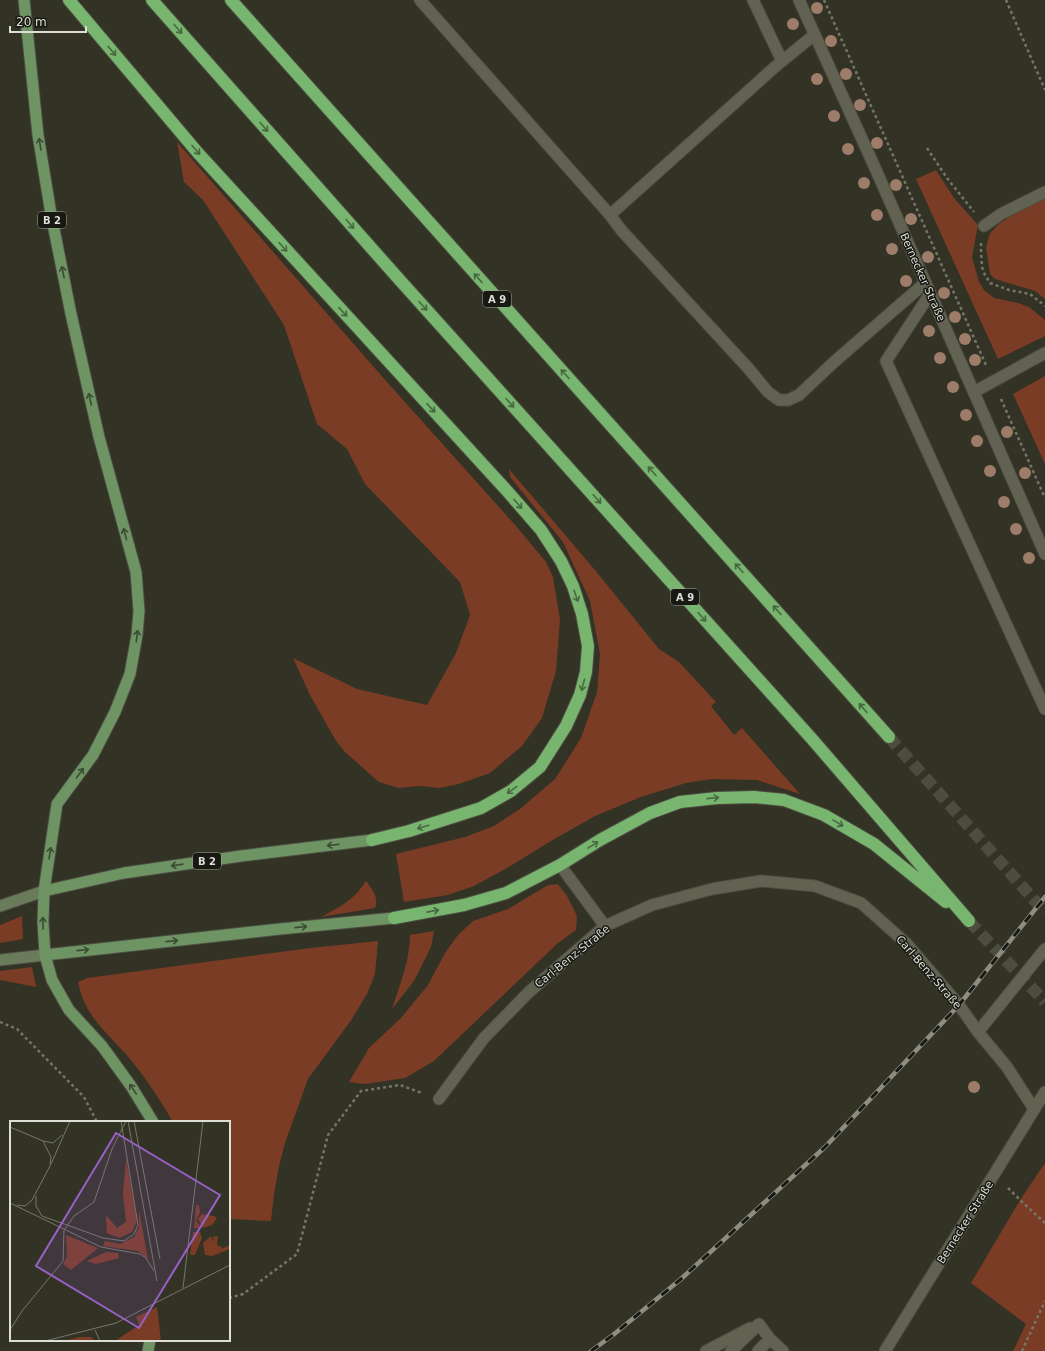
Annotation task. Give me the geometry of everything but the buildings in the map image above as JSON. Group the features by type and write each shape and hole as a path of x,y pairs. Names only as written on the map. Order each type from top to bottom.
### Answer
{"highway":[{"path":"68,0 198,153 541,530 561,561 573,586 582,614 588,646 586,672 580,695 566,726 540,767 511,791 482,808 409,831 372,840"},
{"name":"A 9","path":"152,0 396,277 807,733 969,921 874,844 824,815 784,800 754,796 680,802 650,813 600,840 560,865"},
{"name":"A 9","path":"231,0 889,737"},
{"path":"394,918 464,905 506,893 560,865"}],"main road":[{"name":"B 2","path":"24,0 38,136 51,214 71,314 99,437 136,572 139,612 137,635 130,674 114,712 93,755 57,804 44,891 44,955 52,980 69,1010 102,1046 131,1086 152,1121"},
{"name":"B 2","path":"44,891 124,873 241,856 372,840"},
{"path":"0,906 44,891"},
{"path":"0,960 394,918"},
{"path":"148,1351 150,1341"}],"street":[{"path":"420,0 622,230 748,368 768,392 779,400 788,400 799,395 834,362 925,283"},
{"path":"753,0 782,61"},
{"name":"Bernecker Straße","path":"799,0 1045,554"},
{"path":"610,215 782,61 814,35"},
{"path":"984,226 1002,214 1045,192"},
{"path":"930,294 886,361 1045,709"},
{"path":"974,392 1045,353"},
{"path":"560,865 606,926"},
{"name":"Carl-Benz-Straße","path":"439,1099 484,1038 529,992 606,926 652,905 712,889 761,881 815,886 861,903 907,944 959,1005 978,1032 1007,1067 1034,1109"},
{"path":"978,1032 1045,949"},
{"name":"Bernecker Straße","path":"885,1351 1045,1092"},
{"path":"759,1324 770,1339 783,1351"},
{"path":"706,1351 759,1324"},
{"path":"731,1351 759,1324"},
{"path":"758,1351 770,1339"}],"path":[{"path":"824,0 1045,498"},
{"path":"1006,0 1045,90"},
{"path":"0,1022 17,1029 84,1098 96,1121"},
{"path":"230,1298 243,1294 297,1254 328,1135 361,1091 400,1085 439,1099"},
{"path":"994,1176 1009,1188 1045,1223"},
{"path":"1022,1351 1045,1301"}],"shaded area":[{"path":"177,142 387,382 516,526 546,562 553,577 560,619 556,671 542,718 522,746 490,773 459,784 439,788 420,786 398,788 379,782 345,752 336,741 310,695 293,658 357,689 427,705 456,653 470,615 460,582 365,484 347,449 317,424 284,325 203,200 184,182"},
{"path":"936,170 954,198 978,225 972,257 979,282 984,290 994,298 1029,307 1045,320 1045,336 998,359 916,179"},
{"path":"1045,199 1045,299 1035,291 995,279 990,274 986,247 990,233 1000,223 1024,208"},
{"path":"1045,376 1045,464 1013,394"},
{"path":"509,469 595,570 659,649 679,662 716,702 711,706 734,735 742,728 800,794 757,780 712,779 686,783 641,797 595,816 474,886 448,895 404,902 396,854 465,837 494,826 520,809 555,779 581,738 597,692 600,654 590,601 563,542 510,477"},
{"path":"366,881 376,897 375,908 321,917 351,898"},
{"path":"558,884 567,896 577,916 576,930 558,943 434,1061 405,1078 365,1084 349,1082 369,1048 401,1018 428,985 445,953 458,935 473,921 508,909 548,885"},
{"path":"22,916 23,939 0,943 0,925"},
{"path":"434,931 431,947 414,981 392,1009 406,963 410,944 410,935"},
{"path":"378,941 375,974 367,994 352,1019 308,1079 285,1143 279,1166 271,1221 230,1219 230,1121 172,1121 153,1090 131,1060 92,1016 81,995 78,982 87,978 310,948"},
{"path":"32,967 36,987 0,980 0,971"},
{"path":"1045,1163 1045,1351 1013,1351 1026,1324 971,1283 1020,1200"}],"tunnel":[{"path":"889,737 1045,912"},
{"path":"969,921 1045,1002"}],"railway":[{"path":"591,1351 613,1335 681,1279 825,1147 959,1005 1045,897"}]}
